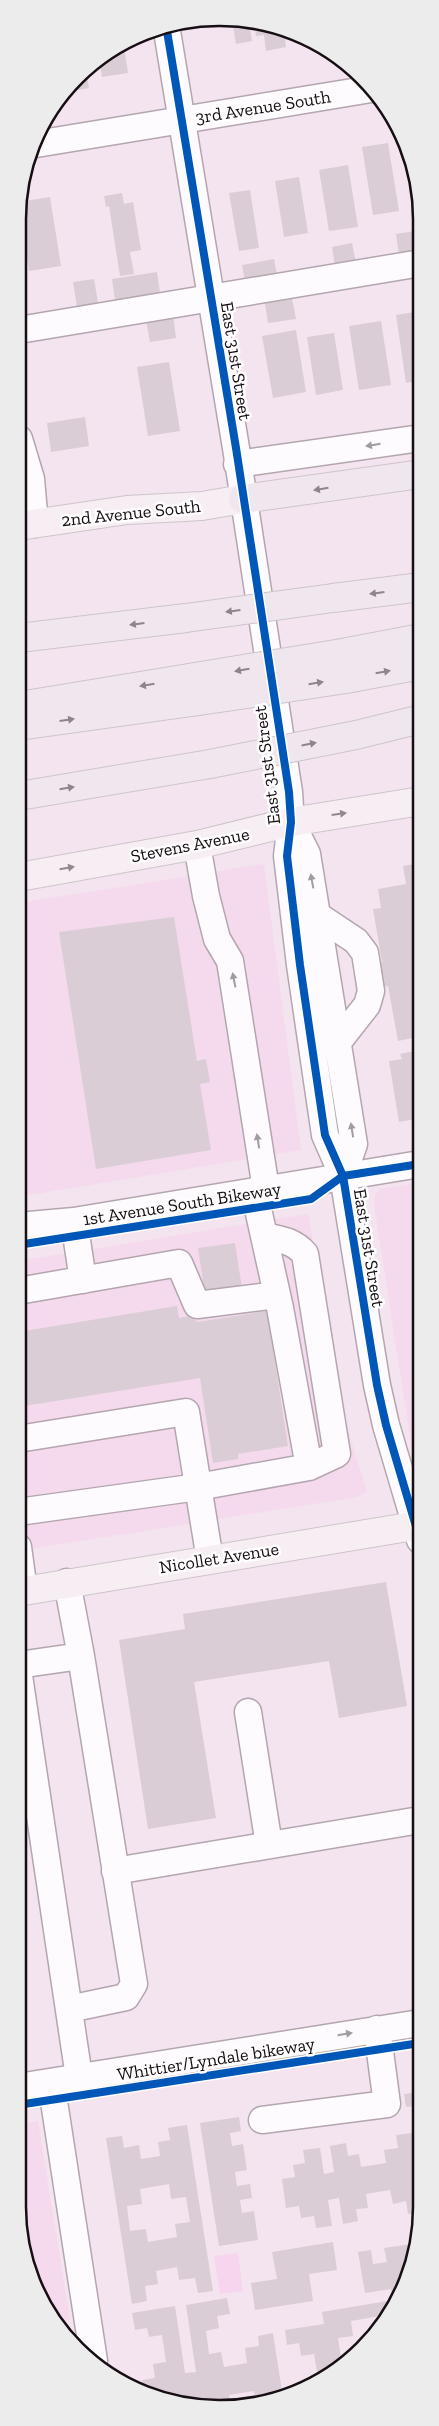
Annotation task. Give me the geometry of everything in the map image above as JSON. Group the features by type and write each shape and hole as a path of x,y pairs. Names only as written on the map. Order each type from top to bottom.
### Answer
{"highway":[{"path":"243,499 413,475"},
{"path":"26,637 413,588"},
{"path":"344,666 413,641"},
{"path":"26,725 197,689 344,666 413,665"},
{"path":"26,705 197,689"},
{"path":"26,795 210,764 356,735 413,721"}],"main road":[{"name":"2nd Avenue South","path":"27,525 127,510 202,506 243,499"},
{"name":"Stevens Avenue","path":"26,875 197,845 291,822 413,802"},
{"name":"Nicollet Avenue","path":"26,1590 210,1560 413,1531"}],"street":[{"name":"East 31st Street","path":"167,34 289,792 291,822 287,856 310,1038 325,1135 343,1176 377,1385 391,1442 413,1511"},
{"name":"3rd Avenue South","path":"42,143 363,90"},
{"path":"26,329 413,264"},
{"path":"237,464 413,439"},
{"path":"26,463 31,480 27,525"},
{"name":"East 31st Street","path":"291,822 307,854 354,1144 343,1176"},
{"path":"197,845 206,896 217,939 230,962 260,1190 264,1236 277,1294 308,1467"},
{"path":"317,915 356,941 365,953 371,991 367,1005 338,1042"},
{"path":"26,1219 74,1221 413,1165"},
{"path":"74,1221 83,1280"},
{"path":"26,1511 198,1487 308,1467 337,1454 306,1254 287,1240 264,1236"},
{"path":"26,1290 179,1263 197,1305 277,1294"},
{"path":"26,1438 186,1412 210,1560"},
{"path":"67,1582 81,1656 134,1984 126,1997 69,2009"},
{"path":"26,1664 81,1656"},
{"path":"248,1712 268,1845"},
{"path":"26,1722 79,2077"},
{"path":"115,1871 413,1821"},
{"path":"26,2086 413,2023"},
{"path":"262,2120 388,2104 376,2029"},
{"path":"51,2082 93,2353"}],"shaded area":[{"path":"264,864 301,1150 26,1196 26,902"},
{"path":"413,1184 413,1457 374,1204 375,1195 380,1189"},
{"path":"308,1214 347,1427 367,1492 357,1497 26,1550 26,1260"},
{"path":"38,2121 70,2320 64,2321 46,2292 30,2244 26,2206 26,2123"},
{"path":"238,2253 243,2291 220,2294 214,2256"}],"building":[{"path":"233,27 250,29 252,41 236,44"},
{"path":"255,30 285,38 286,47 266,51 264,35 256,36"},
{"path":"125,51 128,73 102,77 100,67"},
{"path":"87,79 89,88 75,91"},
{"path":"388,143 399,211 373,215 362,147"},
{"path":"348,165 358,227 329,231 319,170"},
{"path":"299,177 308,233 284,237 275,181"},
{"path":"250,190 259,248 239,251 229,193"},
{"path":"122,193 124,204 133,202 141,250 130,252 134,274 120,276 109,206 106,207 104,196"},
{"path":"50,197 61,266 29,271 26,250 27,201"},
{"path":"413,231 413,260 400,262 396,234"},
{"path":"352,243 356,263 335,266 332,247"},
{"path":"274,259 278,281 246,287 242,265"},
{"path":"157,272 161,300 116,307 112,279"},
{"path":"94,279 98,303 77,307 73,282"},
{"path":"291,293 296,319 268,323 264,297"},
{"path":"413,312 413,382 406,383 396,315"},
{"path":"173,315 176,338 150,342 146,320"},
{"path":"381,321 391,385 359,390 349,326"},
{"path":"296,330 306,392 273,398 262,336"},
{"path":"334,333 343,390 316,395 307,337"},
{"path":"169,362 180,431 148,436 137,367"},
{"path":"85,417 89,446 51,452 47,423"},
{"path":"413,864 413,1044 412,1038 398,1041 388,986 382,987 378,962 382,962 373,909 381,908 378,889 406,884 403,866"},
{"path":"174,917 197,1061 206,1059 210,1082 200,1084 211,1150 96,1169 59,932"},
{"path":"413,1051 413,1119 399,1122 389,1061 402,1059 400,1054"},
{"path":"235,1243 243,1295 206,1300 198,1248"},
{"path":"177,1306 179,1318 189,1316 198,1322 267,1311 288,1446 238,1454 238,1459 213,1463 200,1378 26,1406 26,1331"},
{"path":"386,1582 407,1706 339,1718 329,1661 194,1682 216,1818 148,1829 119,1640 185,1629 183,1614"},
{"path":"413,2093 413,2106 406,2107 404,2094"},
{"path":"239,2117 241,2131 230,2133 232,2146 243,2144 247,2170 235,2172 237,2186 250,2184 252,2198 240,2200 242,2213 254,2211 258,2240 219,2246 200,2123"},
{"path":"187,2125 213,2291 198,2293 195,2278 179,2280 177,2267 156,2271 158,2284 145,2286 147,2301 132,2304 106,2138 122,2136 124,2148 139,2145 141,2159 160,2156 158,2142 170,2140 168,2128","holes":["169,2184 171,2199 186,2197 190,2222 175,2224 177,2237 148,2242 146,2229 130,2231 127,2206 142,2204 140,2189"]},
{"path":"413,2133 412,2213 408,2214 406,2201 393,2204 390,2190 366,2194 368,2208 356,2209 358,2221 343,2224 339,2198 328,2200 332,2226 316,2228 314,2216 301,2218 299,2206 286,2208 282,2179 295,2177 293,2165 305,2163 303,2150 320,2148 324,2174 334,2172 330,2146 346,2143 348,2156 359,2154 361,2167 386,2163 384,2150 398,2148 396,2135"},
{"path":"333,2242 337,2270 309,2274 313,2301 255,2310 251,2283 277,2279 272,2252"},
{"path":"409,2244 393,2292 392,2294 391,2289 365,2293 358,2252 371,2250 373,2264 387,2262 384,2248"},
{"path":"227,2298 230,2314 217,2316 219,2328 206,2331 209,2354 221,2352 224,2367 247,2363 245,2348 259,2346 258,2336 273,2333 282,2389 254,2396 254,2391 229,2395 229,2399 220,2400 182,2396 143,2384 142,2380 155,2378 153,2364 166,2362 162,2335 149,2337 147,2328 135,2330 132,2313 175,2306 185,2373 196,2372 186,2305"},
{"path":"388,2301 378,2316 351,2321 353,2336 338,2338 341,2357 317,2373 314,2354 301,2356 299,2343 287,2345 285,2330 324,2324 322,2312"}],"cycle path":[{"path":"167,34 236,448 289,792 291,822 287,856 300,965 325,1135 343,1176 377,1385 386,1425 413,1516"},
{"name":"1st Avenue South Bikeway","path":"26,1244 311,1199 343,1176 413,1165"},
{"name":"Whittier/Lyndale bikeway","path":"26,2104 413,2044"}]}
